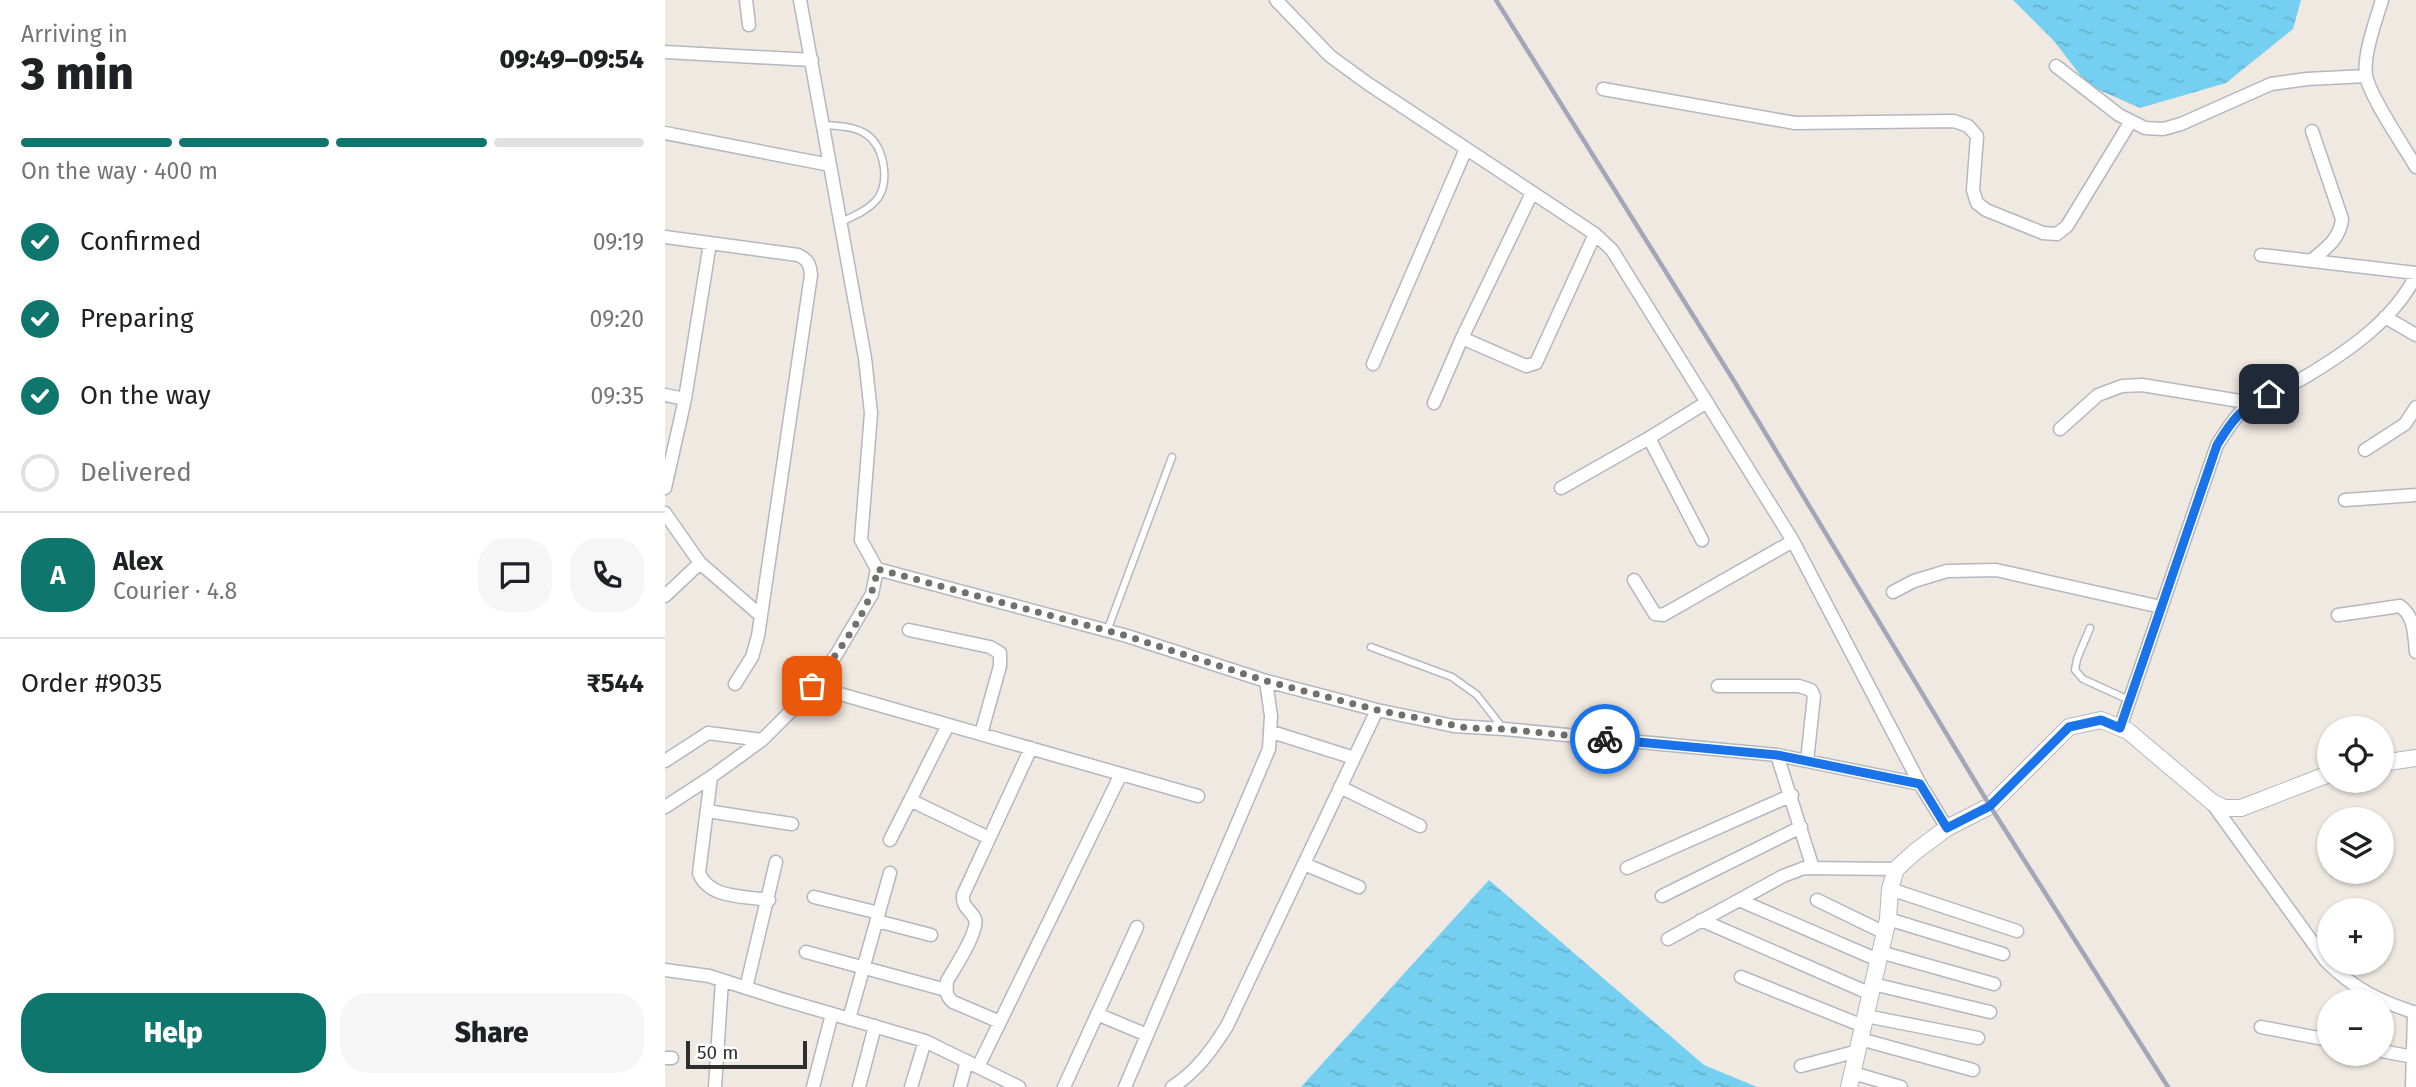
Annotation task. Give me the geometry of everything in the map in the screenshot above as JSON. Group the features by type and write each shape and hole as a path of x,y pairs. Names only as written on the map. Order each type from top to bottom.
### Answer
{"street":[{"path":"746,0 749,25"},
{"path":"665,807 711,778 762,740 797,704 836,655 872,594 877,569 861,540 871,413 862,336 800,0"},
{"path":"1276,0 1330,56 1595,234 1612,250 1793,541 1920,784 1947,828"},
{"path":"2382,0 2367,55 2366,76 2416,167"},
{"path":"665,52 812,60"},
{"path":"2056,66 2119,115 2145,128 2163,129 2181,124 2271,84 2366,76"},
{"path":"1603,89 1795,123 1954,121 1968,126 1977,136 1973,190 1977,203 1986,210 2043,233 2057,233 2067,226 2131,121"},
{"path":"2311,261 2336,239 2341,231 2342,219 2312,131"},
{"path":"665,133 830,165"},
{"path":"1373,364 1466,149"},
{"path":"1434,403 1462,338 1532,193"},
{"path":"1462,338 1527,366 1536,363 1595,234"},
{"path":"665,237 798,255 810,265 811,275 758,636 752,657 735,684"},
{"path":"665,488 685,399 710,243"},
{"path":"2120,728 2217,445 2232,420 2252,403 2305,377 2354,343 2385,317 2410,288 2416,274 2261,255"},
{"path":"2385,317 2416,335"},
{"path":"2060,429 2098,395 2122,386 2142,385 2252,403"},
{"path":"665,396 685,399"},
{"path":"1561,488 1707,402"},
{"path":"2365,450 2405,425 2416,407"},
{"path":"1649,438 1702,540"},
{"path":"2345,500 2416,495"},
{"path":"665,513 700,563 760,615"},
{"path":"1634,580 1649,608 1655,614 1664,615 1793,541"},
{"path":"665,596 700,563"},
{"path":"877,569 1107,631 1266,681 1377,710 1454,726 1777,755 1920,784"},
{"path":"1893,592 1914,581 1947,571 1996,570 2161,607"},
{"path":"2338,615 2400,606 2409,612 2412,620 2416,652"},
{"path":"909,630 990,647 1000,653 1000,666 981,734"},
{"path":"1125,1087 1269,749 1272,732 1266,681"},
{"path":"812,686 1198,796"},
{"path":"1718,686 1799,686 1811,690 1814,696 1807,761"},
{"path":"1172,1087 1186,1078 1213,1048 1227,1026 1377,710"},
{"path":"1901,1087 1851,1080 1886,926 1890,889 1896,869 1947,828 1990,806 2069,727 2101,720 2128,731 2211,802 2326,961 2347,982 2372,997 2415,1013 2412,1087"},
{"path":"890,840 948,725"},
{"path":"1272,732 1354,758"},
{"path":"665,761 708,733 762,740"},
{"path":"1000,1022 953,1002 947,997 947,981 976,923 974,916 962,903 963,895 1031,748"},
{"path":"1777,755 1813,868"},
{"path":"2394,762 2416,758"},
{"path":"960,1087 1000,1022 1121,774"},
{"path":"711,778 699,873 703,883 720,892 769,900"},
{"path":"2211,802 2224,808 2241,808 2317,779"},
{"path":"1340,787 1420,826"},
{"path":"1627,868 1791,795"},
{"path":"910,800 989,838"},
{"path":"707,811 792,824"},
{"path":"1662,896 1801,827"},
{"path":"746,988 776,862"},
{"path":"1304,864 1359,887"},
{"path":"1668,939 1783,876 1804,868 1896,869"},
{"path":"849,1019 890,873"},
{"path":"1890,889 2017,931"},
{"path":"814,897 930,935"},
{"path":"1739,900 1879,956 1994,984"},
{"path":"1817,900 1886,926 2003,954"},
{"path":"1701,920 1872,989 1990,1012"},
{"path":"1064,1087 1137,927"},
{"path":"806,952 946,990"},
{"path":"665,970 709,976 925,1041 1019,1087"},
{"path":"1741,977 1862,1033 1973,1070"},
{"path":"715,1087 722,980"},
{"path":"813,1087 832,1014"},
{"path":"1097,1014 1147,1035"},
{"path":"859,1087 875,1026"},
{"path":"2262,1027 2317,1038"},
{"path":"1801,1066 1862,1033 1978,1038"},
{"path":"912,1087 925,1041"},
{"path":"2394,1053 2413,1057"}],"lane":[{"path":"823,125 849,127 867,134 881,152 885,175 879,197 865,211 841,222"},
{"path":"1107,631 1172,457"},
{"path":"2090,628 2075,670 2083,679 2129,700"},
{"path":"1371,647 1452,677 1477,695 1504,729"}],"water":[{"path":"2013,0 2301,0 2293,29 2226,83 2140,108 2088,85 2054,41"},
{"path":"1489,880 1704,1065 1757,1087 1301,1087"}],"railway":[{"path":"1496,0 1734,381 1990,806 2168,1087"}],"way so far":[{"path":"812,686 836,655 872,594 877,569 1127,636 1266,681 1377,710 1468,728 1605,739"}],"route":[{"path":"1605,739 1777,755 1920,784 1947,828 1990,806 2069,727 2101,720 2120,728 2217,445 2232,420 2252,403 2269,394"}]}
